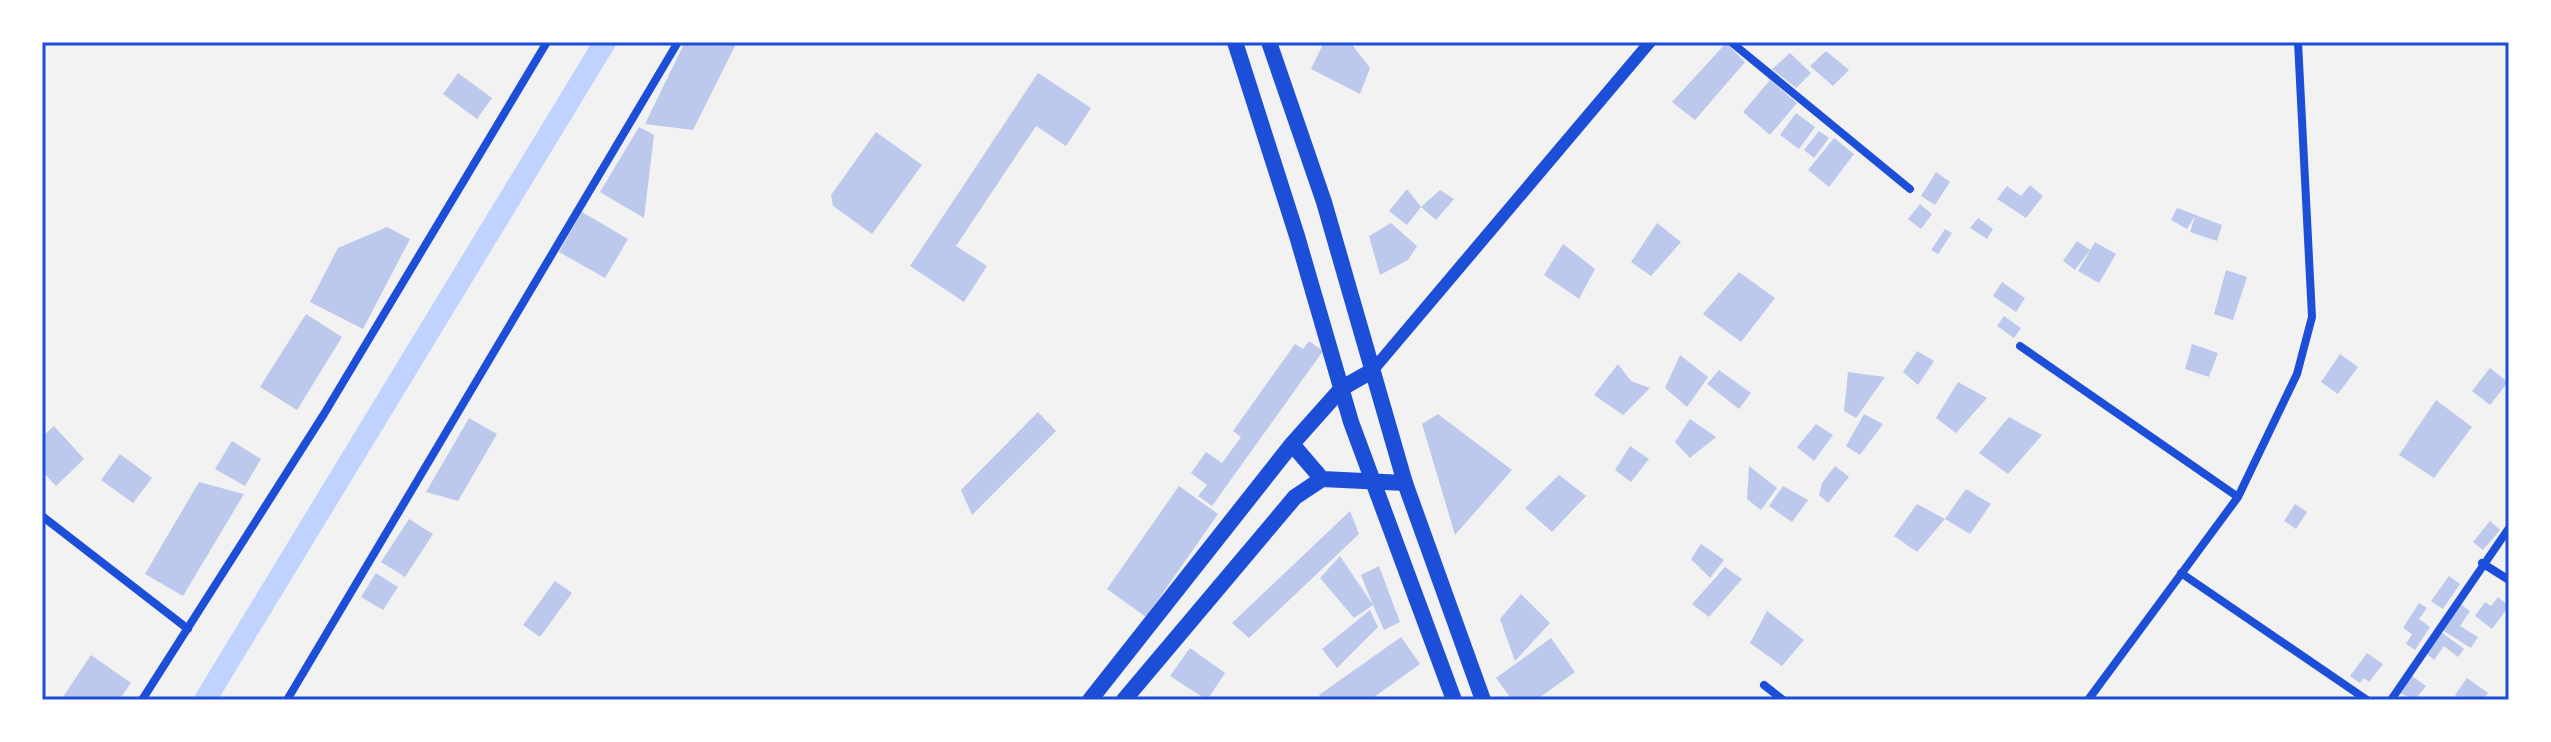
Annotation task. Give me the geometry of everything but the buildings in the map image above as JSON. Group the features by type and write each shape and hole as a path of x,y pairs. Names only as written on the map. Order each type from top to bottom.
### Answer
{"main road":[{"path":"1235,42 1342,388 1454,700"},
{"path":"1269,42 1324,202 1405,483 1483,700"},
{"path":"1090,700 1292,444 1342,388 1372,371"},
{"path":"1292,444 1322,479"},
{"path":"1124,700 1295,497 1322,479 1373,479 1405,483"}],"street":[{"path":"142,700 324,414 547,42"},
{"path":"287,700 678,42"},
{"path":"1372,371 1650,42"},
{"path":"1731,42 1910,189"},
{"path":"2088,700 2238,497 2297,374 2312,317 2298,42"},
{"path":"2020,346 2238,497"},
{"path":"42,516 188,629"},
{"path":"2391,700 2482,563 2509,528"},
{"path":"2482,563 2509,580"},
{"path":"2181,573 2367,700"},
{"path":"1764,685 1783,700"}],"waterway":[{"path":"205,700 605,42"}]}
